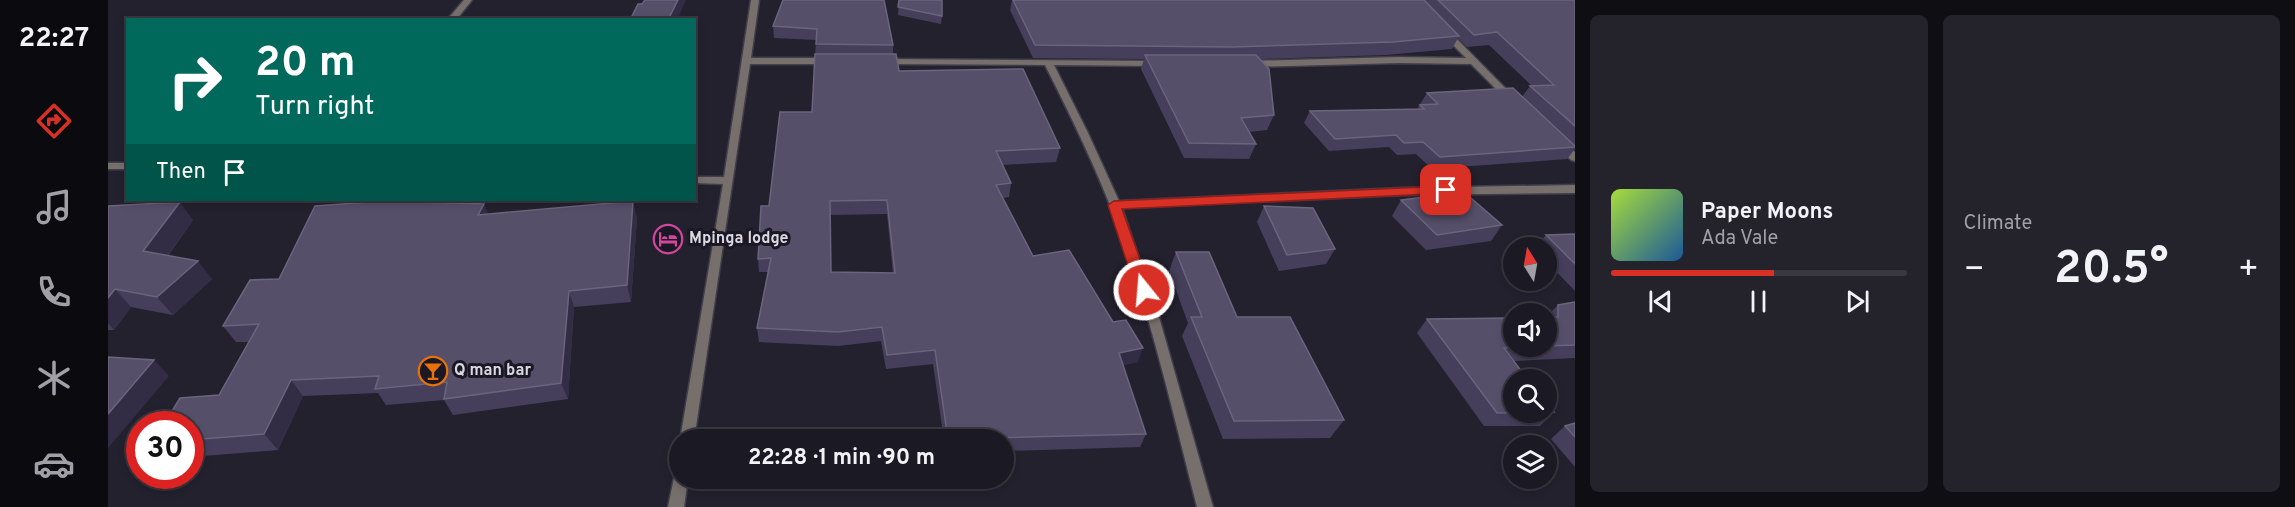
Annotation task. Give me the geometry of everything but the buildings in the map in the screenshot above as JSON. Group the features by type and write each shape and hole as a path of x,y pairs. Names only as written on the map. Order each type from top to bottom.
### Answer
{"street":[{"path":"453,18 468,0"},
{"path":"689,429 729,181 755,0"},
{"path":"1435,23 1517,105"},
{"path":"1238,64 1399,60 1472,61"},
{"path":"746,61 842,62"},
{"path":"876,62 1167,64"},
{"path":"1048,63 1077,120 1136,263 1205,507"},
{"path":"1550,136 1575,158"},
{"path":"108,166 126,166"},
{"path":"696,180 729,181"},
{"path":"1114,205 1509,188 1575,189"},
{"path":"676,507 678,489"}],"place":[{"name":"Mpinga lodge","path":"668,239"},
{"name":"Q man bar","path":"433,371"}],"route":[{"path":"1144,290 1114,205 1446,190"}]}
